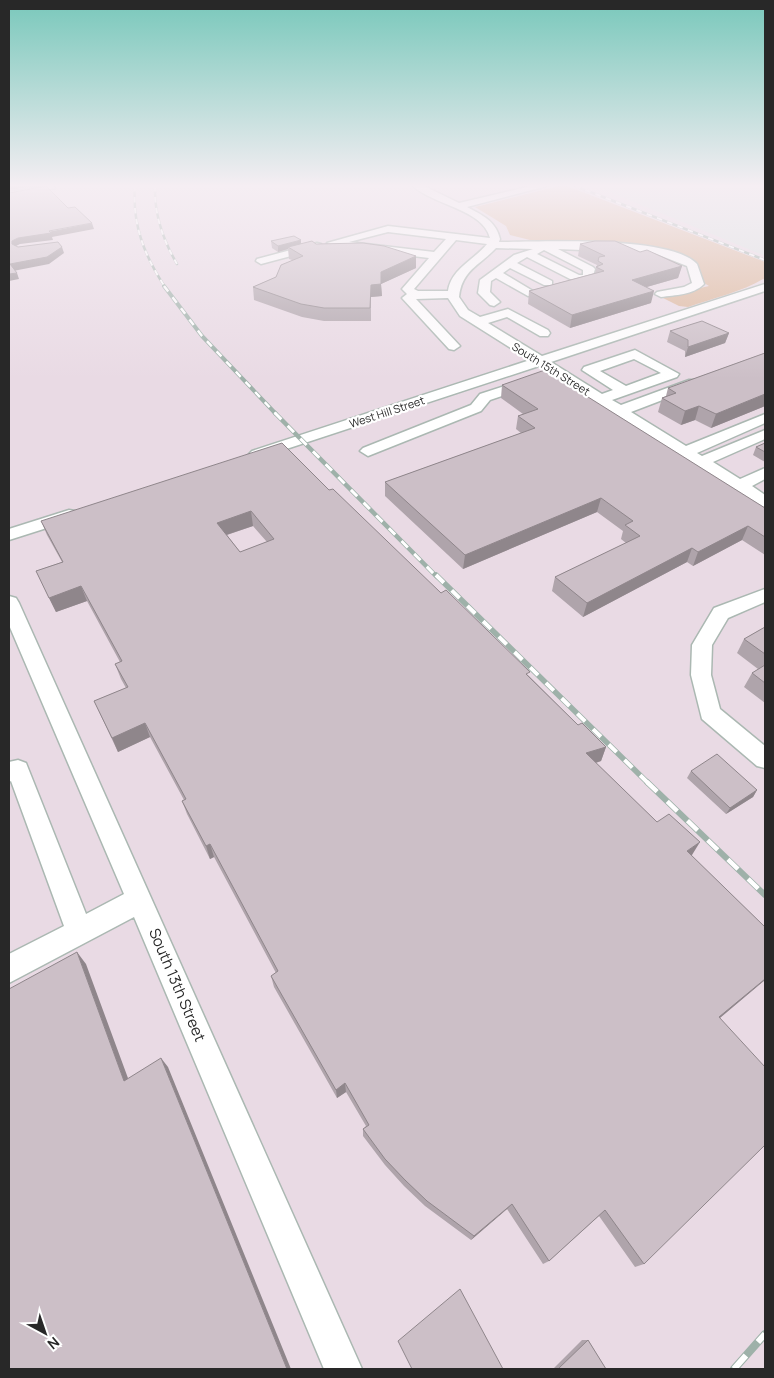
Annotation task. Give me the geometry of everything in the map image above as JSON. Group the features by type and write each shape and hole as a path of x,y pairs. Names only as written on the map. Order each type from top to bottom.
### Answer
{"street":[{"path":"261,261 303,250"},
{"path":"391,250 437,256"},
{"path":"414,294 408,289 442,250"},
{"path":"454,346 408,298 414,294 453,294 453,285 458,274 484,256 488,250"},
{"path":"494,302 484,292 486,280 518,257 539,250"},
{"path":"529,254 578,279 588,276 589,269 554,250"},
{"path":"656,250 692,264 698,284 687,290 661,294"},
{"path":"510,263 548,283"},
{"path":"495,273 532,294"},
{"name":"West Hill Street","path":"243,459 765,287"},
{"name":"South 15th Street","path":"453,294 456,303 477,322 765,502"},
{"path":"477,322 508,313 544,333"},
{"path":"600,399 625,391 634,388 672,374 635,354 589,370 625,391"},
{"path":"368,451 476,408 485,397 557,372"},
{"path":"619,411 710,377"},
{"path":"685,452 765,418"},
{"path":"701,462 765,434"},
{"path":"740,486 765,473"},
{"path":"9,534 85,510"},
{"path":"765,595 721,613 702,645 701,675 710,713 765,760"},
{"name":"South 13th Street","path":"12,618 140,900 342,1369"},
{"path":"9,772 18,770 80,932"},
{"path":"9,969 140,900"}],"shaded area":[{"path":"667,250 735,250 765,262 765,278 747,287 688,307 679,306 661,297 709,286 699,280 698,263"},
{"path":"751,250 765,250 765,256"}],"building":[{"path":"9,250 57,250 47,257 10,264 17,273 9,274"},
{"path":"294,250 398,250 416,256 381,272 381,284 371,285 370,308 324,308 301,304 253,287 276,277 281,265 303,256"},
{"path":"593,250 636,250 640,252 648,250 682,266 632,280 654,291 572,315 529,291 604,271 596,267 603,264 598,261 599,257 605,256"},
{"path":"702,321 729,333 688,347 688,340 670,331"},
{"path":"765,353 765,394 716,414 699,406 685,411 662,398 676,393 668,388"},
{"path":"545,370 765,508 765,537 748,526 698,552 692,548 587,603 555,577 640,536 625,525 633,521 601,498 465,555 385,482 535,428 518,416 538,409 502,385"},
{"path":"282,443 329,490 333,489 441,593 446,590 530,672 526,674 578,725 582,723 606,747 586,753 657,822 669,814 700,842 687,851 765,927 765,979 719,1017 765,1067 765,1145 644,1264 605,1210 549,1261 512,1204 474,1236 427,1201 385,1159 363,1129 369,1125 345,1083 336,1090 271,976 278,971 210,844 206,846 182,801 186,799 145,723 112,738 94,701 128,687 115,664 122,661 81,586 49,598 36,571 63,562 41,521","holes":["251,511 274,539 240,552 217,523"]},
{"path":"765,443 765,452 756,447"},
{"path":"765,627 765,654 744,639"},
{"path":"765,665 765,683 752,673"},
{"path":"717,754 757,790 730,808 691,771"},
{"path":"77,952 124,1081 161,1058 287,1369 9,1369 9,989"},
{"path":"460,1289 503,1369 412,1369 398,1341"},
{"path":"588,1340 606,1369 558,1369"}],"railway":[{"path":"145,250 165,287"},
{"path":"170,250 177,264"},
{"path":"740,250 765,260"},
{"path":"164,286 202,336 276,414"},
{"path":"275,413 437,577"},
{"path":"436,575 648,783"},
{"path":"647,782 765,895"},
{"path":"734,1369 765,1334"}]}
